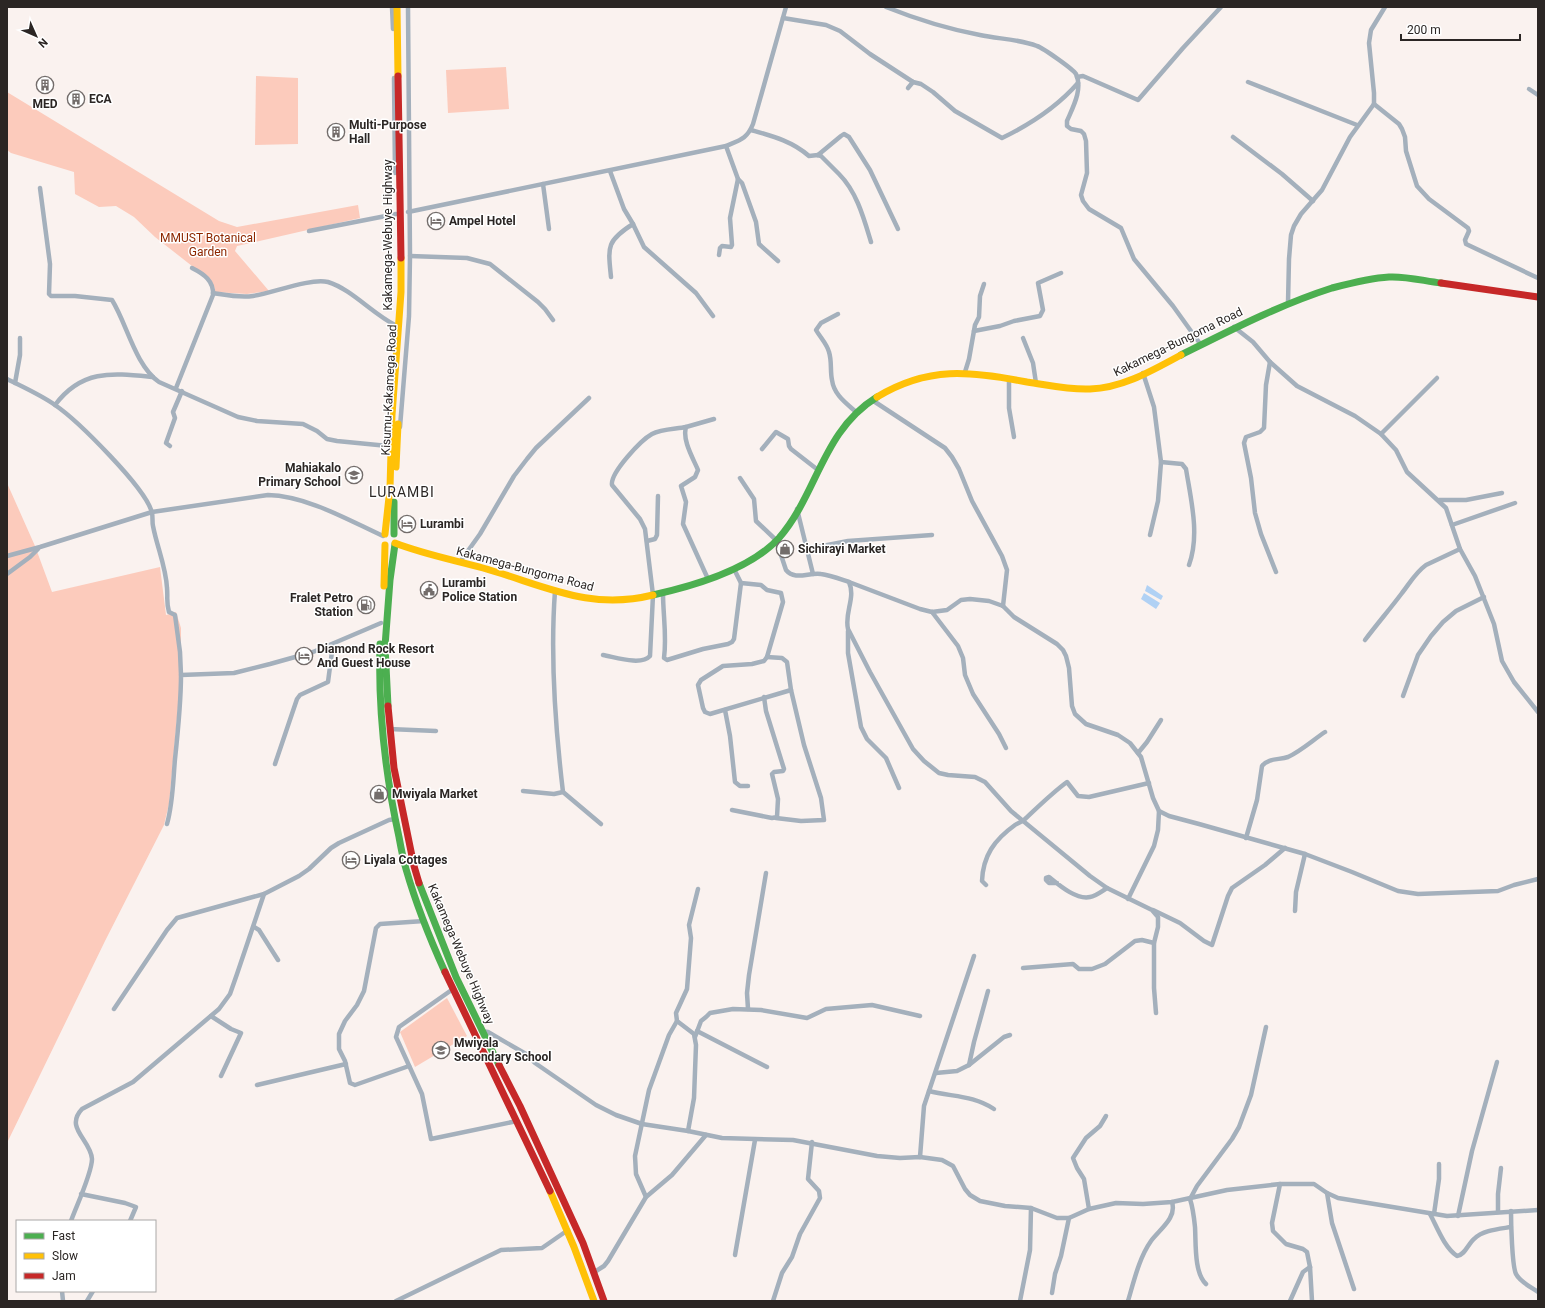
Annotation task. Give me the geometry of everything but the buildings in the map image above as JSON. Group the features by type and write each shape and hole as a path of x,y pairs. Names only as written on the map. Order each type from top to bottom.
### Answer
{"main road":[{"name":"Kakamega-Webuye Highway","path":"384,535 390,488 392,415 401,292 397,7"},
{"name":"Kisumu-Kakamega Road","path":"395,544 396,539 394,534 393,512 405,272 402,7"},
{"name":"Kakamega-Bungoma Road","path":"395,544 506,574 555,591 596,600 611,601 640,598 663,593 708,579 734,569 760,554 786,529 835,440 856,412 872,400 909,380 937,374 965,372 1079,389 1093,389 1117,384 1143,374 1234,327 1288,303 1351,283 1385,276 1538,297"},
{"path":"394,534 390,532 384,535 382,540 385,546 391,547 395,544"},
{"name":"Kakamega-Webuye Highway","path":"395,544 390,580 385,646 389,729 401,808 420,888 456,977 481,1031 520,1106 583,1242 604,1301"},
{"name":"Kakamega-Webuye Highway","path":"385,546 379,661 383,748 386,774 406,868 424,921 474,1038 517,1121 568,1230 594,1301"}],"street":[{"path":"390,488 387,464 398,272 392,7"},
{"path":"397,445 406,365 410,256 408,212 408,7"},
{"path":"408,212 726,146 741,140 751,130 786,7"},
{"path":"886,7 911,16 978,35 1038,46 1071,69 1077,77 1078,94 1067,121 1067,126 1071,129 1081,131 1084,134 1086,141 1087,173 1081,195 1083,201 1089,209 1121,228 1137,263 1161,291 1201,345"},
{"path":"1077,77 1083,76 1138,100 1178,53 1221,7"},
{"path":"1288,303 1292,230 1301,214 1313,202 1327,183 1340,155 1358,125 1374,104 1369,43 1371,32 1385,7"},
{"path":"783,18 826,25 840,31 870,54 913,82 921,84 934,92 955,111 1002,138 1047,112 1066,97 1078,83"},
{"path":"908,88 913,82"},
{"path":"1248,82 1358,125"},
{"path":"1529,89 1538,94"},
{"path":"1374,104 1400,124 1405,137 1406,151 1417,186 1429,199 1468,228 1469,231 1465,240 1466,244 1538,278"},
{"path":"751,130 785,140 799,147 810,156 818,155 844,134 850,137 870,170 898,229"},
{"path":"1233,137 1282,174 1313,202"},
{"path":"719,255 720,248 722,246 731,247 732,245 730,218 738,180 726,146"},
{"path":"818,155 840,175 849,187 866,224 870,242"},
{"path":"610,171 624,209 644,247 696,293 713,316"},
{"path":"738,180 742,182 756,222 759,244 778,261"},
{"path":"543,184 549,229"},
{"path":"40,188 50,264 49,294 51,296 90,296 112,300 137,353 153,377 160,382 238,417 303,424 317,430 327,439 388,446"},
{"path":"309,231 396,214"},
{"path":"611,277 608,253 611,243 618,234 633,224"},
{"path":"410,256 467,258 490,264 538,302 553,320"},
{"path":"176,388 213,293 213,287 210,281 192,268"},
{"path":"974,331 1040,316 1043,310 1038,283 1061,273"},
{"path":"213,293 240,297 252,296 319,281 328,282 359,300 396,325"},
{"path":"965,372 975,325 979,317 981,292 984,284"},
{"path":"838,314 821,323 816,330 828,348 830,354 832,380 835,391 839,397 856,412"},
{"path":"1234,327 1253,342 1270,362 1297,386 1355,416 1381,434 1396,450 1407,472 1446,508 1460,550 1470,564 1494,624 1502,661 1514,682 1538,712"},
{"path":"15,383 20,355 20,338"},
{"path":"1023,338 1033,363 1036,383"},
{"path":"1270,362 1266,385 1264,428 1260,432 1246,437 1244,443 1258,526 1276,572"},
{"path":"1143,374 1154,407 1161,462 1158,501 1150,535"},
{"path":"55,404 68,389 89,378 117,375 153,377"},
{"path":"1008,378 1009,408 1014,437"},
{"path":"1381,434 1437,378"},
{"path":"7,379 55,404 72,419 135,482 152,512 153,526 168,589 166,602 169,612 175,615 178,629 181,675 181,695 174,772 170,812 167,824"},
{"path":"170,446 166,443 175,418 173,412 182,391"},
{"path":"460,562 480,534 514,476 527,459 536,448 589,398"},
{"path":"872,400 945,448 952,457 959,469 972,501 1002,556 1007,570 1003,606"},
{"path":"603,655 635,661 645,660 650,656 653,594 647,541 640,519 612,485 613,476 628,457 651,434 686,428 714,419"},
{"path":"686,428 684,432 698,470 695,477 681,486 686,502 684,524 708,579"},
{"path":"762,449 776,432 788,440 791,449 818,470"},
{"path":"1161,462 1182,464 1186,469 1194,530 1192,557 1189,565"},
{"path":"740,478 754,499 756,521 776,540 786,570 789,573 795,576 822,574 849,582 920,609 932,612 947,610 961,600 970,599 989,601 1003,606 1014,617 1058,644 1063,650 1069,668 1072,706 1076,714 1080,720 1086,724 1118,735 1130,743 1143,762 1153,798 1159,811 1158,830 1154,846 1128,899"},
{"path":"1439,500 1466,500 1502,493"},
{"path":"7,556 40,548 152,512 249,497 282,495 327,511 384,535"},
{"path":"647,541 655,539 657,535 658,496"},
{"path":"1452,525 1515,503"},
{"path":"798,509 813,574"},
{"path":"807,549 848,541 932,535"},
{"path":"7,574 40,548"},
{"path":"1365,640 1421,568 1460,550"},
{"path":"663,593 665,632 664,658 667,660 732,642 734,639 740,584 734,569"},
{"path":"849,582 851,588 851,598 846,622 848,629 913,749 924,761 939,773 975,777 984,782 1011,811 1106,888 1180,923 1204,941 1212,945 1232,888 1265,865 1285,848"},
{"path":"740,584 761,585 767,590 782,593 783,602 767,658"},
{"path":"555,591 553,623 553,676 558,751 563,792 601,824"},
{"path":"1403,696 1418,655 1443,622 1456,611 1484,597"},
{"path":"932,612 958,646 963,658 965,675 973,694 999,734 1006,748"},
{"path":"181,675 234,673 313,652 381,623"},
{"path":"848,629 848,653 860,727 867,738 886,758 899,788"},
{"path":"275,764 297,699 300,695 328,682 333,644"},
{"path":"732,810 801,821 824,820 821,798 804,745 785,659 767,658 764,661 752,664 723,666 709,674 700,681 698,685 703,708 705,712 710,714 791,690"},
{"path":"764,697 766,711 784,769 783,771 774,772 772,774 778,799 776,818"},
{"path":"725,710 730,736 734,782 740,786 748,786"},
{"path":"1138,753 1161,720"},
{"path":"389,729 436,731"},
{"path":"1246,838 1257,800 1262,766 1267,761 1293,755 1325,732"},
{"path":"986,885 982,881 984,863 993,845 1016,824 1024,821 1052,793 1067,782 1078,796 1089,797 1149,783"},
{"path":"523,791 554,794 563,792"},
{"path":"1159,811 1170,816 1305,854 1398,891 1418,894 1498,891 1538,879"},
{"path":"114,1009 167,930 177,918 264,894 304,873 339,843 395,818"},
{"path":"1295,911 1296,892 1305,854"},
{"path":"748,1009 747,993 749,975 766,873"},
{"path":"1057,883 1078,896 1085,898 1092,897 1106,888"},
{"path":"646,1196 635,1169 635,1156 649,1090 669,1035 677,1021 676,1013 687,989 691,938 689,925 698,889"},
{"path":"70,1220 81,1194 92,1159 90,1152 76,1128 75,1121 77,1114 82,1109 133,1082 222,1006 230,994 264,894"},
{"path":"1152,910 1158,917 1158,927 1154,943 1154,988 1156,1013"},
{"path":"409,1066 355,1085 350,1083 346,1064 339,1049 339,1030 353,1011 364,991 376,928 380,924 424,921"},
{"path":"254,927 259,930 278,960"},
{"path":"1023,968 1073,964 1079,969 1092,968 1105,964 1135,941 1142,940 1154,943"},
{"path":"920,1157 924,1106 974,956"},
{"path":"453,989 399,1027 396,1036 422,1094 430,1139 517,1121"},
{"path":"969,1065 988,991"},
{"path":"688,1131 694,1098 695,1037 702,1021 710,1013 733,1009 748,1009 807,1018 826,1010 872,1005 920,1016"},
{"path":"212,1016 231,1029 241,1033 221,1076"},
{"path":"677,1021 695,1037"},
{"path":"1206,1284 1200,1275 1196,1250 1193,1208 1190,1199 1197,1186 1232,1139 1239,1127 1251,1095 1266,1027"},
{"path":"481,1031 488,1032 526,1054 535,1063 596,1105 616,1115 642,1124 722,1138 793,1140 812,1142 877,1156 936,1159 950,1163 956,1171 961,1184 970,1195 980,1201 1031,1208 1058,1218 1069,1218 1089,1209 1116,1203 1144,1204 1172,1202 1227,1190 1280,1184 1309,1183 1319,1186 1327,1193 1338,1198 1447,1216 1538,1210"},
{"path":"697,1031 767,1067"},
{"path":"936,1073 957,1071 969,1065 1004,1037 1010,1035"},
{"path":"1458,1216 1472,1151 1497,1062"},
{"path":"257,1085 346,1064"},
{"path":"929,1091 980,1100 994,1109"},
{"path":"1089,1209 1084,1179 1073,1158 1086,1138 1100,1126 1106,1116"},
{"path":"593,1273 604,1266 608,1261 646,1196 672,1174 706,1135"},
{"path":"735,1255 755,1140"},
{"path":"773,1301 782,1273 792,1256 800,1234 820,1198 819,1192 808,1179 812,1142"},
{"path":"1439,1164 1439,1179 1432,1214 1444,1240 1453,1253 1457,1256 1463,1253 1474,1238 1480,1235 1511,1227"},
{"path":"1498,1212 1498,1194 1501,1168"},
{"path":"1280,1184 1272,1223 1273,1231 1286,1244 1306,1250 1310,1267 1312,1301"},
{"path":"1327,1193 1332,1223 1354,1289"},
{"path":"81,1194 125,1203 136,1207 130,1220"},
{"path":"1128,1301 1147,1247 1172,1215 1174,1208 1172,1202"},
{"path":"1020,1301 1030,1250 1031,1208"},
{"path":"1511,1211 1515,1272 1520,1279 1538,1292"},
{"path":"1052,1293 1055,1274 1061,1256 1069,1218"},
{"path":"396,1301 501,1250 542,1248 568,1230"},
{"path":"1290,1301 1303,1272 1310,1267"},
{"path":"87,1301 92,1292"}],"green space":[{"path":"506,67 509,109 448,113 446,70"},
{"path":"256,76 298,78 298,144 255,145"},
{"name":"MMUST Botanical Garden","path":"7,92 219,221 237,227 358,205 360,218 237,246 235,251 269,291 247,294 215,292 214,286 192,266 155,237 134,217 116,206 99,207 75,194 74,172 11,153 7,150"},
{"path":"7,483 35,546 52,592 160,567 166,615 176,612 181,628 181,675 169,804 164,825 105,941 7,1143"},
{"path":"447,998 467,1036 415,1067 400,1032"}],"water":[{"path":"1147,585 1163,596 1161,600 1145,591"},
{"path":"1144,593 1160,603 1156,609 1141,599"}],"traffic: fast":[{"path":"1181,355 1274,310 1332,288 1389,277 1441,283"},
{"path":"653,595 686,587 720,575 737,568 767,549 779,538 792,520 803,502 832,445 844,427 859,411 877,397"},
{"path":"394,502 394,534"},
{"path":"388,706 385,646 390,580 395,544"},
{"path":"380,644 381,717 386,765 394,813 410,882 445,972"},
{"path":"419,883 456,977 499,1065"}],"traffic: slow":[{"path":"397,7 398,76"},
{"path":"385,534 390,488 392,415 401,292 401,258"},
{"path":"877,397 914,380 950,374 987,375 1074,389 1102,388 1126,382 1181,355"},
{"path":"396,467 398,424"},
{"path":"395,543 566,594 608,600 630,599 653,595"},
{"path":"384,586 385,545"},
{"path":"550,1191 574,1247 594,1301"}],"traffic: jam":[{"path":"398,76 401,258"},
{"path":"1441,283 1538,297"},
{"path":"388,706 394,768 414,866 419,883"},
{"path":"445,972 550,1191"},
{"path":"499,1065 520,1106 583,1243 604,1301"}],"place":[{"name":"MED","path":"45,85"},
{"name":"ECA","path":"76,99"},
{"name":"Multi-Purpose Hall","path":"336,132"},
{"name":"Ampel Hotel","path":"436,221"},
{"name":"Mahiakalo Primary School","path":"354,475"},
{"name":"Lurambi","path":"407,524"},
{"name":"Sichirayi Market","path":"785,549"},
{"name":"Lurambi Police Station","path":"429,590"},
{"name":"Fralet Petro Station","path":"366,605"},
{"name":"Diamond Rock Resort And Guest House","path":"304,656"},
{"name":"Mwiyala Market","path":"379,794"},
{"name":"Liyala Cottages","path":"351,860"},
{"name":"Mwiyala Secondary School","path":"441,1050"}],"district":[{"name":"LURAMBI","path":"402,492"}]}
